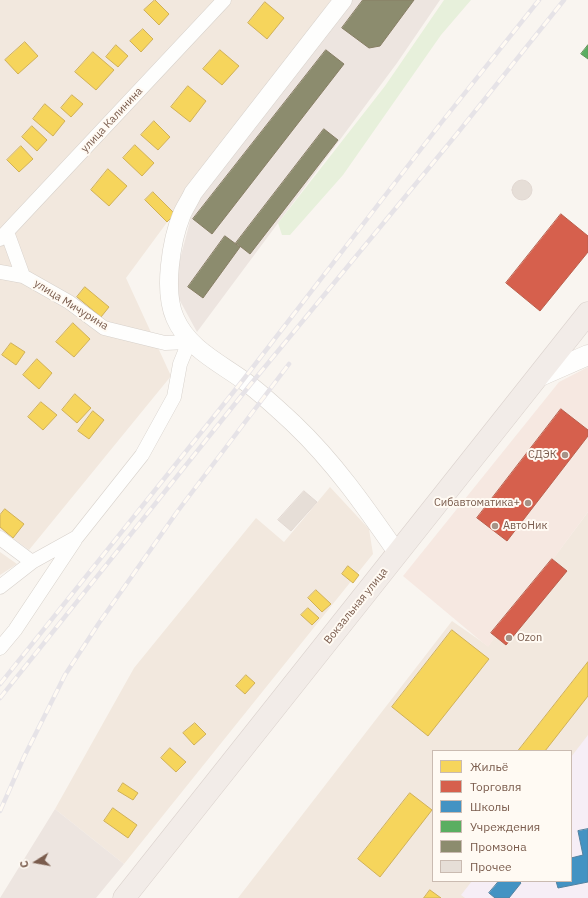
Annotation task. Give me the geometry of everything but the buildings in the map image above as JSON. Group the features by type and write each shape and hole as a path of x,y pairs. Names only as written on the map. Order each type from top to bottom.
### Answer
{"highway":[{"name":"Вокзальная улица","path":"124,898 588,313"}],"main road":[{"path":"538,377 588,355"}],"street":[{"name":"улица Калинина","path":"3,236 224,0"},
{"path":"343,0 193,193 182,214 174,239 170,265 170,295 174,317 189,342 250,385 295,425 359,497 398,554"},
{"path":"3,236 23,276"},
{"name":"улица Мичурина","path":"0,272 23,276 69,302 104,328 165,343 189,342"},
{"path":"0,648 15,630 77,537 142,455 174,396 180,364 189,342"},
{"path":"0,587 32,562 77,537"},
{"path":"0,538 32,562"}],"shaded area":[{"path":"0,0 331,0 126,278 171,376 29,550 0,529"},
{"path":"345,0 440,0 397,63 197,332 179,299 176,274 197,195"},
{"path":"588,367 588,512 488,647 403,576 559,382"},
{"path":"330,487 369,529 373,554 124,864 55,809 134,668 256,518 284,542"},
{"path":"588,512 588,898 238,898 452,621 488,646"},
{"path":"0,552 17,564 0,575"},
{"path":"588,735 588,898 465,898 461,895 471,882 572,882 572,756"},
{"path":"55,809 124,864 96,898 0,898"}],"green space":[{"path":"444,0 471,0 441,35 343,175 290,235 282,235 278,223 385,86"}],"railway":[{"path":"0,684 243,380 441,123 539,0"},
{"path":"0,698 250,385 456,135 564,0"},
{"path":"0,811 24,757 65,675 99,623 177,512 289,364"}],"place":[{"name":"СДЭК","path":"565,455"},
{"name":"Сибавтоматика+","path":"528,503"},
{"name":"АвтоНик","path":"495,526"},
{"name":"Ozon","path":"509,638"}]}
